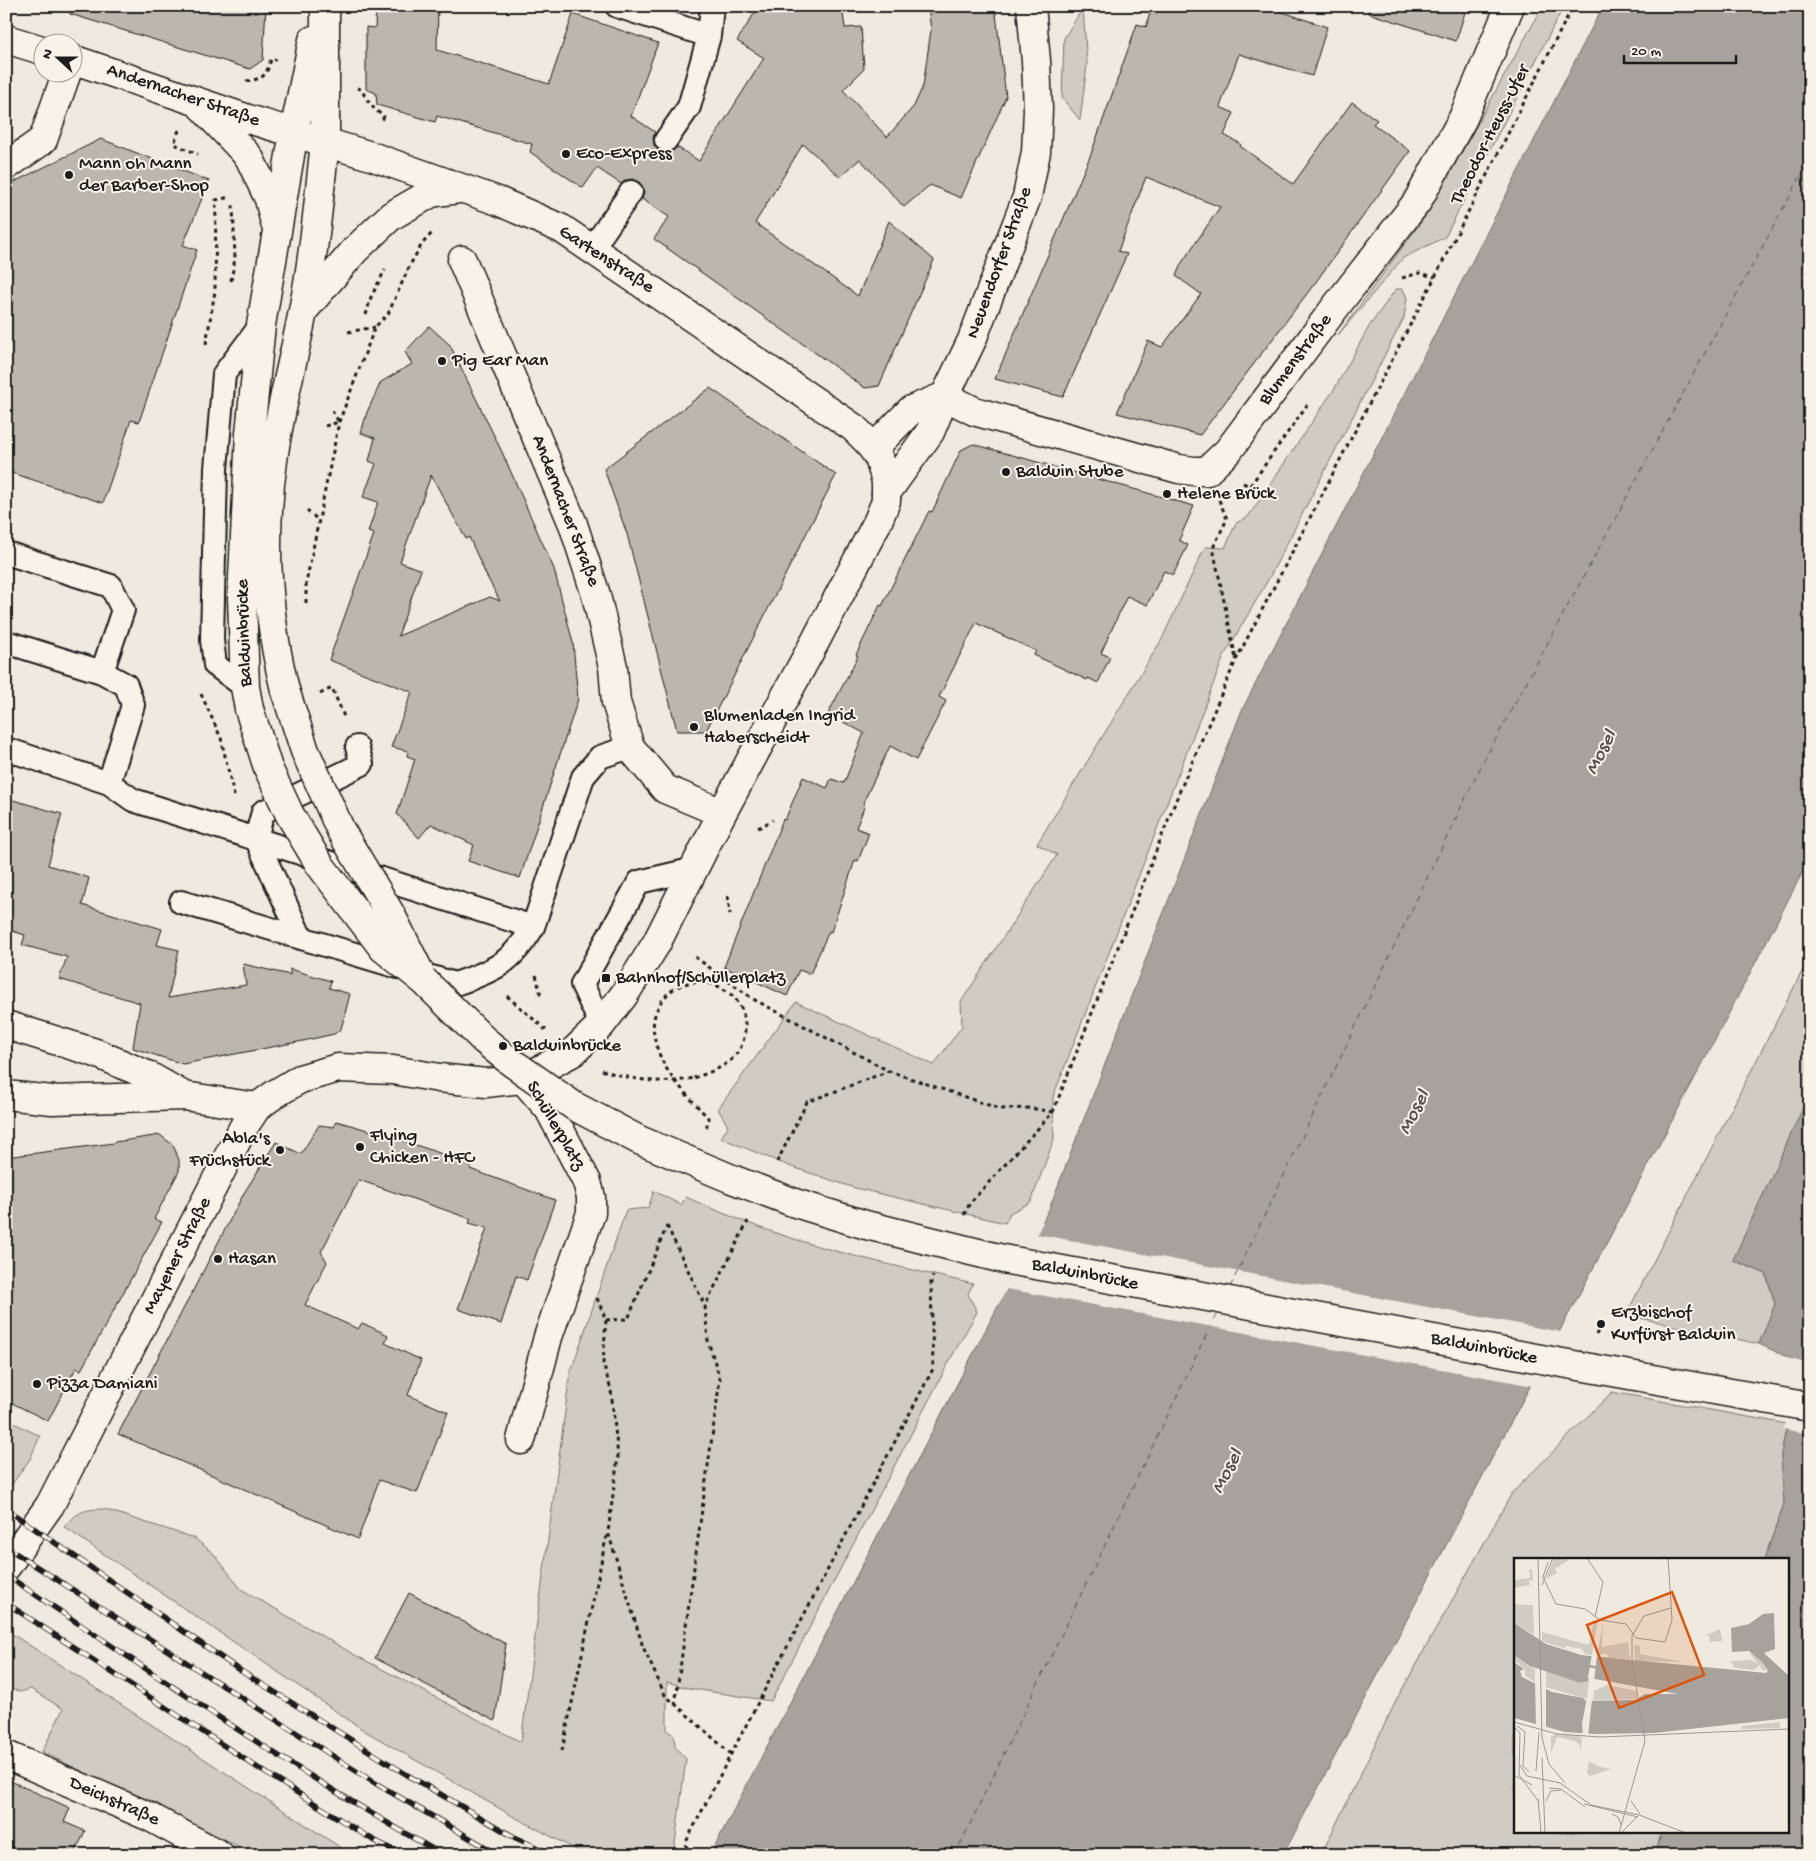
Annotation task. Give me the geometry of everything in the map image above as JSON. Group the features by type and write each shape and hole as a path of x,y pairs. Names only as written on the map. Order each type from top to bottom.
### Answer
{"street":[{"name":"Balduinbrücke","path":"317,6 307,72 276,229 261,325 246,488 242,598 247,698 268,768 290,816 320,865 383,948 424,981 484,1040 544,1086 574,1106 639,1140 732,1179 804,1206 866,1225 1003,1259 1810,1407"},
{"name":"Balduinbrücke","path":"325,6 325,142 315,237 303,311 276,442 268,497 267,552 275,652 284,690 305,751 341,831 391,915 424,981"},
{"name":"Neuendorfer Straße","path":"886,493 930,432 972,340 1028,197 1036,152 1038,110 1031,6"},
{"name":"Blumenstraße","path":"945,396 984,414 1179,469 1207,471 1228,451 1417,202 1464,118 1510,6"},
{"path":"6,39 32,47"},
{"name":"Andernacher Straße","path":"82,61 198,102 294,132"},
{"path":"6,166 44,140 64,82"},
{"path":"198,102 249,157 269,199 276,229"},
{"name":"Gartenstraße","path":"294,132 371,156 523,211 562,229 854,428 876,454"},
{"path":"303,311 355,250 391,216 431,193 460,189"},
{"name":"Andernacher Straße","path":"462,260 573,524 596,595 613,666 616,702 630,747 665,788 722,812"},
{"path":"876,454 912,410 945,396"},
{"name":"Neuendorfer Straße","path":"722,812 816,640 878,520 886,501 886,481 876,454"},
{"name":"Schüllerplatz","path":"521,1440 548,1337 591,1213 591,1197 587,1182 549,1109 523,1078 573,1052 601,1025 631,985 656,944 722,812"},
{"path":"6,1025 96,1053 147,1074 184,1096"},
{"name":"Mayener Straße","path":"6,1567 50,1505 239,1136 257,1107 300,1079 338,1068 392,1070 486,1083 523,1078"},
{"path":"8,1096 52,1100 184,1096 257,1107"},
{"name":"Deichstraße","path":"6,1755 150,1817 220,1855"}],"lane":[{"path":"617,6 709,36"},
{"path":"666,140 689,107 709,36 712,6"},
{"path":"592,249 632,192"},
{"path":"6,553 111,586 123,610 102,672"},
{"path":"6,642 102,672 126,685 133,705 109,783"},
{"path":"301,938 256,838 263,812 362,764 357,747"},
{"path":"181,902 455,984 503,964 523,944 533,927 583,777 600,757 630,747"},
{"path":"6,749 109,783 133,800 533,927"},
{"path":"601,1025 582,984 639,882 694,869"}],"path":[{"name":"Theodor-Heuss-Ufer","path":"1053,1112 1178,795 1236,660 1573,6"},
{"path":"244,81 258,80 265,76 270,58 282,62"},
{"path":"353,87 361,89 368,102 376,111 384,116 381,123"},
{"path":"179,129 174,144 202,156"},
{"path":"228,189 232,197 235,258 231,281"},
{"path":"306,611 306,583 339,422 375,327 388,314 410,265 422,244 438,227"},
{"path":"366,315 371,298 386,269"},
{"path":"348,332 375,327"},
{"path":"330,408 339,422"},
{"path":"325,426 339,422"},
{"path":"307,510 318,520"},
{"path":"1227,519 1213,548 1236,660"},
{"path":"317,695 332,688 340,708"},
{"path":"220,738 236,804"},
{"path":"758,828 774,820"},
{"path":"728,896 730,914"},
{"path":"695,957 753,999 889,1071 1000,1108 1030,1108 1053,1112"},
{"path":"694,1078 726,1065 740,1050 745,1031 745,1022 738,1002 721,986 706,982 690,982 672,991 660,1005 655,1015 654,1024 657,1044 665,1065 683,1090 709,1119 704,1134"},
{"path":"776,1164 807,1102 889,1071"},
{"path":"961,1221 970,1204 1053,1112"},
{"path":"705,1306 750,1218"},
{"path":"562,1751 608,1532 618,1456 612,1390 603,1363 606,1320 628,1319 667,1226 705,1306 708,1341 720,1379 676,1705"},
{"path":"691,1855 686,1844 731,1754 933,1369 930,1280 935,1272"},
{"path":"608,1532 643,1647 665,1695 731,1754"}],"shaded area":[{"path":"1543,6 1564,6 1445,237 1403,258 1338,335 1429,211"},
{"path":"1083,8 1087,65 1080,120 1062,98 1064,38"},
{"path":"1396,289 1403,289 1407,298 1404,318 1268,580 1224,656 1053,1097 1054,1139 1031,1202 1010,1213 1005,1223 855,1188 789,1166 721,1138 728,1126 718,1109 796,1002 934,1065 962,1026 961,1002 1057,855 1037,844 1162,639 1205,547 1225,548 1236,523 1248,517 1335,388 1370,325"},
{"path":"1810,956 1810,1093 1733,1260 1766,1274 1775,1304 1759,1344 1626,1315"},
{"path":"654,1191 681,1205 686,1197 747,1223 831,1250 973,1284 968,1294 977,1312 771,1701 687,1688 667,1682 667,1731 674,1735 675,1747 686,1759 675,1855 586,1855 509,1814 365,1731 64,1527 81,1512 104,1509 194,1538 214,1554 241,1589 355,1655 521,1742 570,1374 626,1210 648,1208"},
{"path":"1612,1392 1787,1424 1781,1454 1784,1504 1765,1558 1514,1558 1514,1834 1661,1834 1656,1855 1321,1855 1398,1697 1512,1493"},
{"path":"6,1419 40,1436 30,1459 10,1487 6,1484"},
{"path":"6,1630 352,1855 257,1855 42,1752 63,1709 31,1689 20,1692 6,1686"}],"water":[{"name":"Mosel","path":"1603,6 1810,6 1810,858 1283,1855 710,1855 1049,1209 1242,710"},
{"path":"1810,1093 1810,1855 1656,1855 1661,1834 1788,1834 1788,1558 1765,1558 1784,1504 1781,1454 1787,1424 1804,1365 1759,1344 1775,1304 1766,1274 1733,1260"}],"pier":[{"path":"1041,1219 1043,1222 1037,1234 1561,1332 1533,1386 1007,1289 998,1306 994,1307"},
{"path":"1779,1356 1810,1364 1810,1434 1783,1429 1801,1366"}],"building":[{"path":"71,6 266,6 263,60 250,69 70,14"},
{"path":"376,6 438,6 437,50 549,84 573,14 658,43 631,116 655,132 653,138 654,145 659,151 664,153 671,152 677,147 699,161 764,58 737,41 759,6 842,6 845,28 861,27 864,69 843,90 887,137 914,106 923,86 931,30 928,6 995,6 1006,97 961,198 930,185 904,207 860,159 840,177 803,144 755,223 858,296 889,221 934,260 879,386 865,388 654,239 669,217 642,199 643,187 638,181 626,180 621,184 597,168 583,188 530,152 532,144 437,116 435,122 377,105 376,93 366,89 366,27 375,28"},
{"path":"1152,6 1265,6 1327,27 1312,76 1239,54 1220,107 1234,113 1224,135 1241,144 1240,146 1293,184 1352,102 1377,120 1373,124 1410,151 1315,283 1200,435 1117,413 1148,341 1162,347 1201,294 1176,276 1181,264 1220,207 1146,177 1118,251 1127,254 1063,397 995,379 1091,154 1137,24 1146,27"},
{"path":"1369,6 1467,6 1456,41 1368,13"},
{"path":"101,139 209,181 183,245 197,250 139,422 131,420 103,503 6,471 6,186"},
{"path":"429,326 450,345 502,452 554,569 573,643 578,699 520,878 468,861 474,845 431,824 419,838 397,814 415,759 407,756 408,751 391,747 412,692 329,660 374,534 368,532 378,502 363,497 376,464 369,461 375,438 361,433 367,412 381,382 412,364 405,352","holes":["431,475 466,539 469,537 500,601 490,597 398,636 421,570 400,562"]},
{"path":"710,388 836,475 706,731 677,731 627,534 604,469"},
{"path":"973,444 1194,506 1179,540 1188,545 1173,575 1164,571 1147,605 1127,596 1101,653 1110,657 1098,683 1088,678 1087,680 1034,655 1036,651 976,623 939,697 946,701 916,760 890,746 863,803 865,805 856,828 869,833 858,861 855,860 831,932 829,931 810,974 799,970 787,996 724,967 783,819 785,820 803,777 827,788 831,779 844,783 864,733 828,714 858,656 856,655 880,605 882,606 929,511 932,512 961,450"},
{"path":"6,798 62,814 48,865 89,878 82,905 162,929 157,945 179,950 168,998 246,985 243,964 290,975 290,969 331,981 329,988 350,994 341,1029 334,1034 303,1041 183,1064 133,1048 140,1003 59,979 67,957 22,945 25,935 6,929"},
{"path":"336,1121 389,1136 472,1164 470,1169 555,1200 527,1280 516,1276 501,1324 458,1309 487,1228 469,1223 471,1219 359,1180 321,1252 327,1262 305,1305 358,1329 362,1323 388,1335 385,1343 421,1360 408,1395 448,1412 417,1493 379,1480 358,1539 118,1434 244,1193 276,1142 301,1154 319,1125 334,1127"},
{"path":"160,1135 173,1145 179,1160 179,1171 154,1219 162,1222 81,1370 76,1368 48,1421 6,1400 6,1157"},
{"path":"409,1593 506,1644 495,1721 375,1658"},
{"path":"6,1779 70,1808 64,1822 85,1831 74,1855 6,1855"}],"ferry route":[{"path":"1230,1287 1481,766 1810,159"},
{"path":"955,1855 1217,1313"}],"railway":[{"path":"6,1509 241,1671 409,1776 516,1838 553,1855"},
{"path":"6,1547 375,1783 499,1855"},
{"path":"6,1575 276,1754 387,1823 443,1855"},
{"path":"6,1603 258,1768 368,1837 402,1855"}],"place":[{"name":"Eco-Express","path":"566,154"},
{"name":"Mann oh Mann der Barber-Shop","path":"69,175"},
{"name":"Pig Ear Man","path":"442,361"},
{"name":"Balduin Stube","path":"1006,472"},
{"name":"Helene Brück","path":"1167,494"},
{"name":"Blumenladen Ingrid Haberscheidt","path":"694,727"},
{"name":"Bahnhof/Schüllerplatz","path":"606,978"},
{"name":"Balduinbrücke","path":"503,1046"},
{"name":"Flying Chicken - HFC","path":"360,1147"},
{"name":"Abla's Früchstück","path":"280,1150"},
{"name":"Hasan","path":"218,1259"},
{"name":"Erzbischof Kurfürst Balduin","path":"1601,1324"},
{"name":"Pizza Damiani","path":"37,1384"}]}
